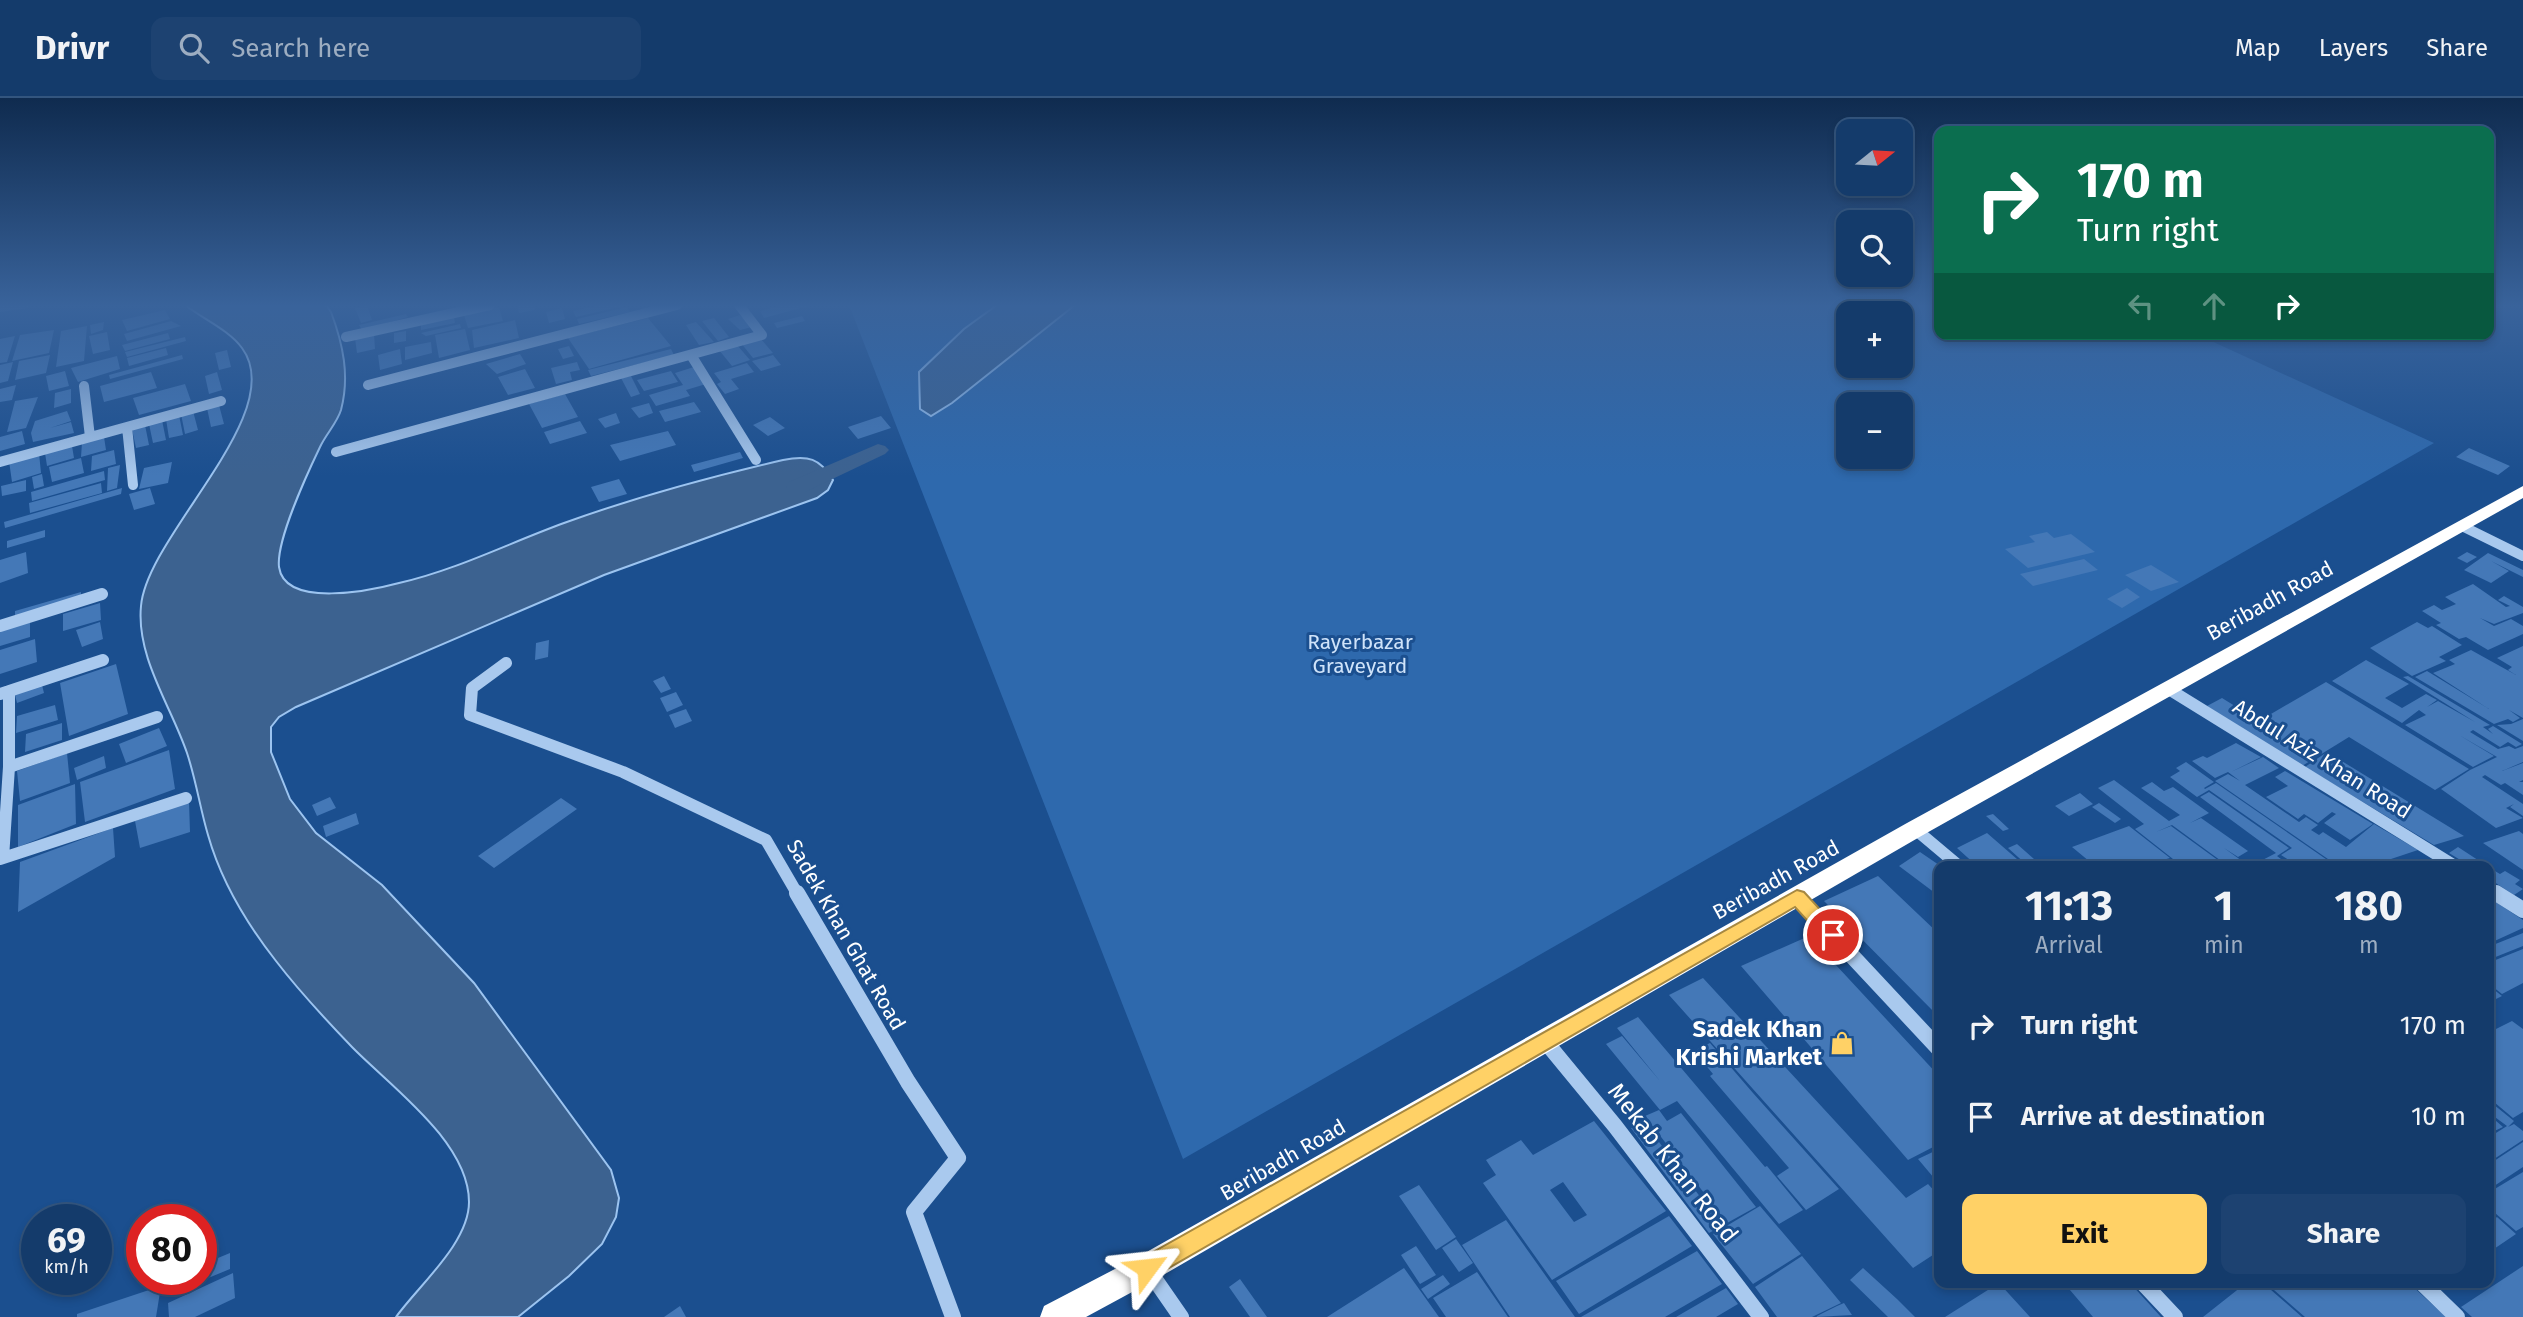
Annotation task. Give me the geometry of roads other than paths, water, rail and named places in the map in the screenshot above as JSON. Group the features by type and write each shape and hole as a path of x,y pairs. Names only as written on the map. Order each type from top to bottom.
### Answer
{"highway":[{"name":"Beribadh Road","path":"1055,1317 1147,1268 1915,829 2523,491"}],"street":[{"path":"368,385 457,362"},
{"path":"336,452 666,362"},
{"path":"695,362 756,460"},
{"path":"84,386 90,437"},
{"path":"0,463 220,401"},
{"path":"127,427 134,485"},
{"path":"2462,526 2523,556"},
{"path":"0,626 102,594"},
{"path":"103,660 5,693 9,767 1,859 186,798"},
{"name":"Sadek Khan Ghat Road","path":"506,663 472,688 470,715 623,772 766,840 908,1082 958,1158 915,1212 953,1317"},
{"name":"Abdul Aziz Khan Road","path":"2167,688 2447,861"},
{"path":"9,767 157,717"},
{"path":"1915,829 1953,861"},
{"path":"2494,892 2523,910"},
{"path":"1797,897 1934,1044"},
{"name":"Mekab Khan Road","path":"1545,1041 1615,1126 1761,1317"},
{"path":"1147,1268 1181,1317"},
{"path":"2148,1288 2175,1317"},
{"path":"2427,1288 2457,1317"}],"waterway":[{"path":"797,487 878,450"}],"place":[{"name":"Sadek Khan Krishi Market","path":"1842,1043"}],"park label":[{"name":"Rayerbazar Graveyard","path":"1360,654"}]}
